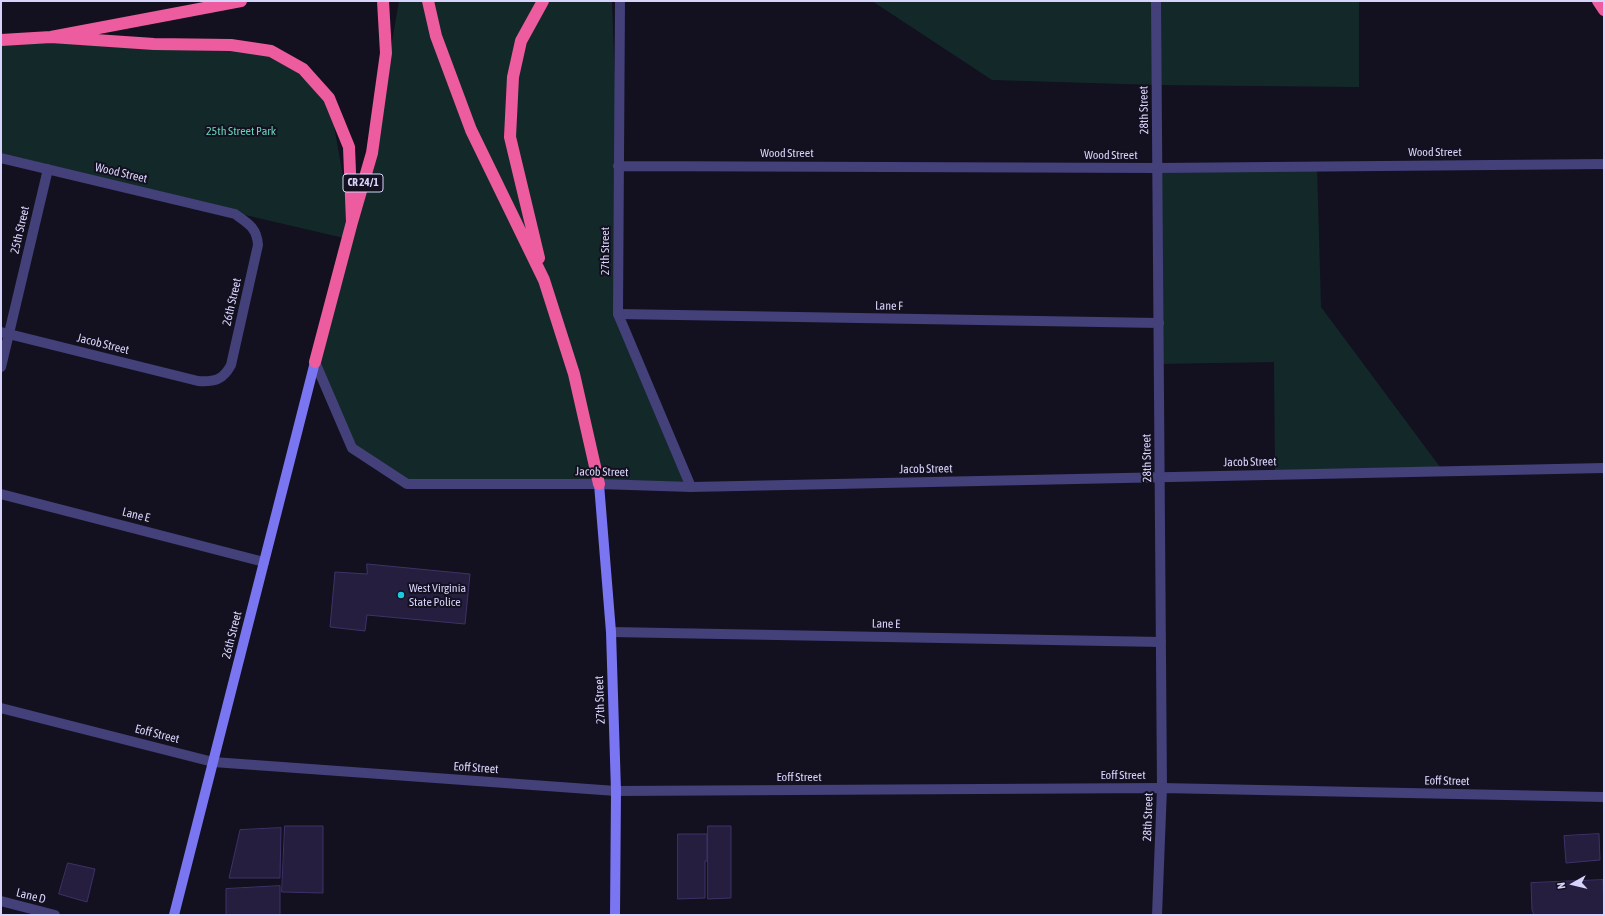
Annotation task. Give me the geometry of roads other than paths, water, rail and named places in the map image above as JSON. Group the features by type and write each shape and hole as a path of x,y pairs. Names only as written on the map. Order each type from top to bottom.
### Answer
{"highway":[{"path":"1,40 51,37 241,1"},
{"name":"CR 24/1","path":"315,362 372,153 386,53 383,1"},
{"path":"428,1 436,36 471,130 544,280"},
{"path":"543,1 521,41 513,77 510,137 544,280 574,374 599,484"},
{"path":"1598,1 1604,8"},
{"path":"1602,1 1604,8"},
{"path":"51,37 154,44 231,45 271,51 303,69 328,98 349,147 352,222"}],"main road":[{"name":"26th Street","path":"174,915 315,362"},
{"name":"27th Street","path":"599,484 611,632 616,791 615,915"}],"street":[{"name":"27th Street","path":"620,1 618,314 691,487"},
{"name":"28th Street","path":"1156,1 1162,788 1157,915"},
{"name":"Wood Street","path":"1,158 235,214"},
{"name":"Wood Street","path":"618,166 1158,168 1604,164"},
{"name":"25th Street","path":"1,367 5,333 48,169"},
{"name":"26th Street","path":"198,381 217,380 226,375 231,365 258,245 257,236 252,226 235,214"},
{"name":"Lane F","path":"618,314 1159,323"},
{"name":"Jacob Street","path":"5,333 198,381"},
{"name":"Jacob Street","path":"315,362 352,448 407,484 599,484 691,487 1604,468"},
{"name":"Lane E","path":"1,494 264,562"},
{"name":"Lane E","path":"611,632 1161,642"},
{"name":"Eoff Street","path":"1,708 213,762 616,791 1162,788 1604,797"},
{"name":"Lane D","path":"1,901 54,915"}],"place":[{"name":"West Virginia State Police","path":"401,595"}],"park label":[{"name":"25th Street Park","path":"241,131"}]}
